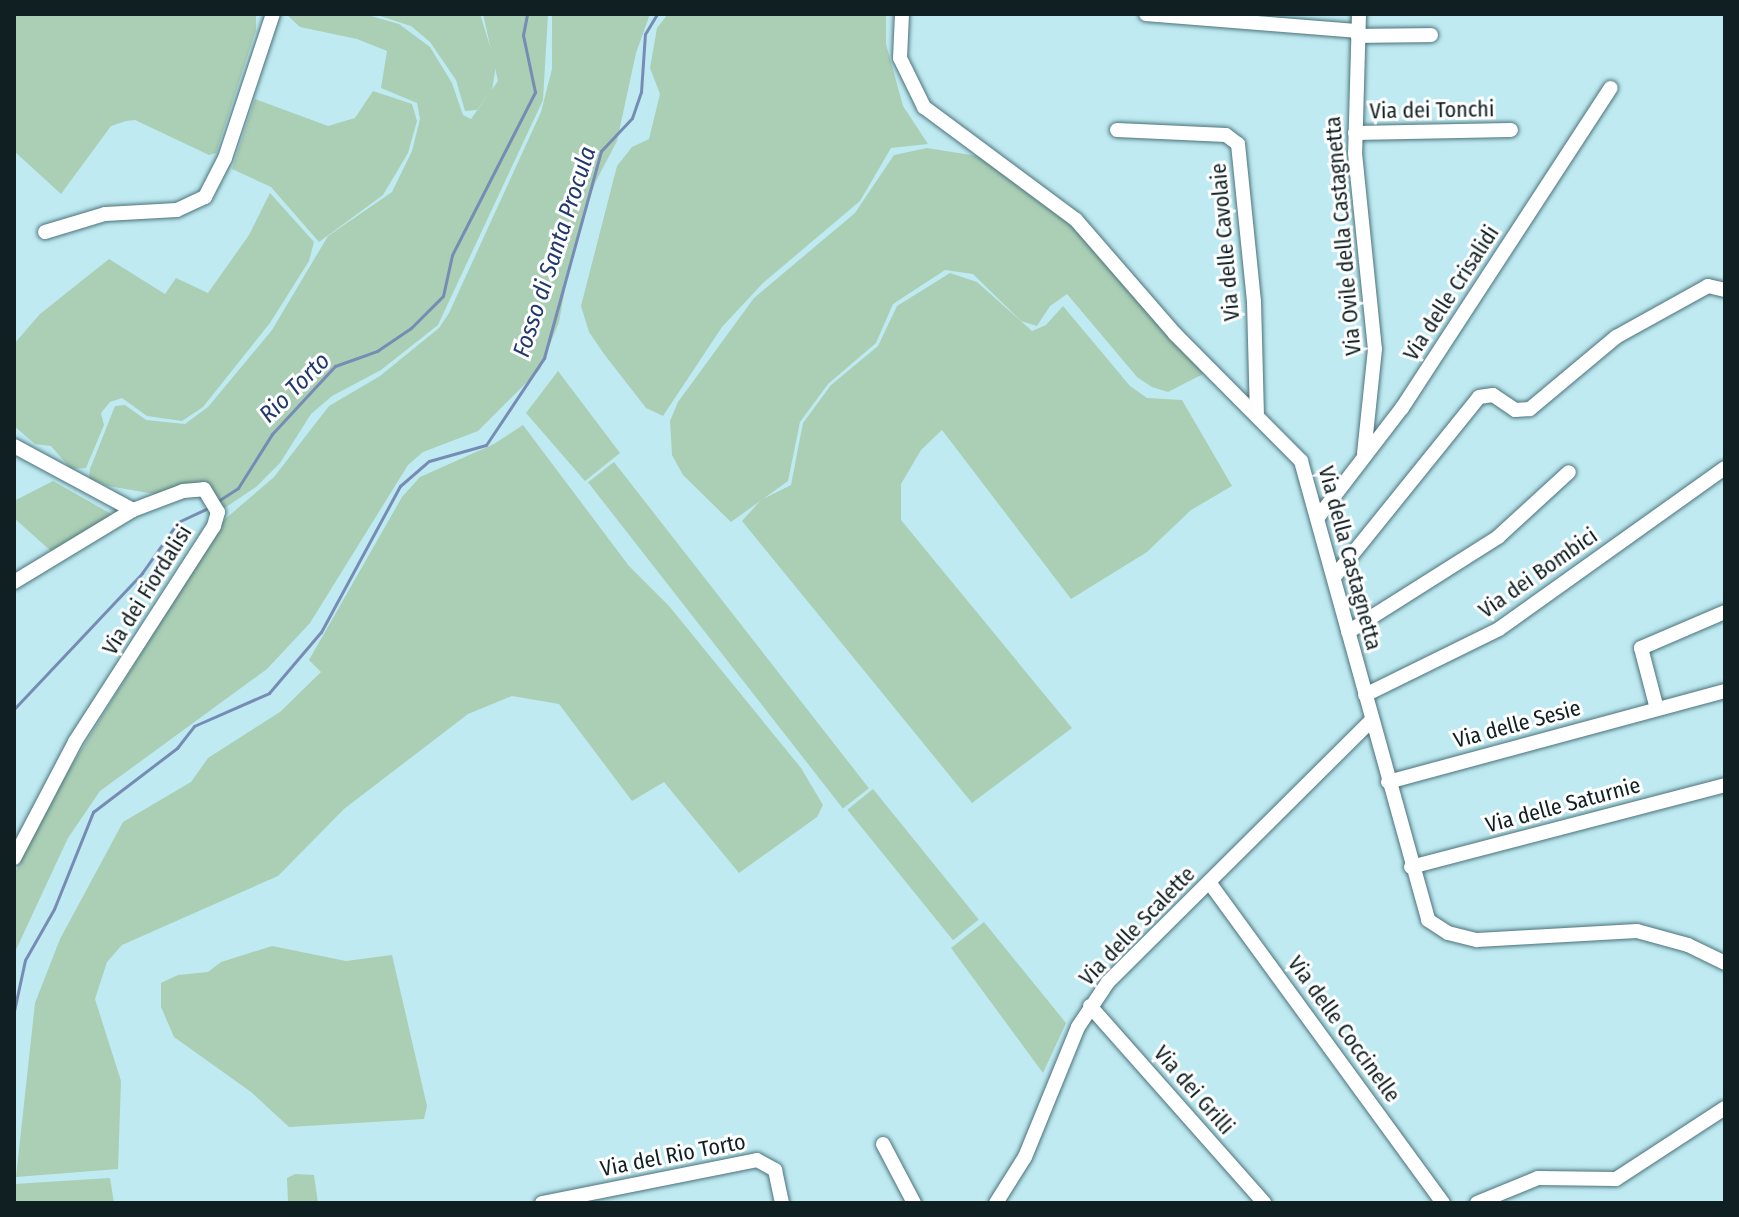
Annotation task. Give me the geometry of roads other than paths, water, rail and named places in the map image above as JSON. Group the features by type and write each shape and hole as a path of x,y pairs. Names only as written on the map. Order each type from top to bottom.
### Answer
{"street":[{"path":"45,232 105,214 177,210 205,197 225,158 273,14"},
{"name":"Via della Castagnetta","path":"902,14 900,58 924,107 1067,212 1175,334 1257,413 1301,461 1319,516 1370,722 1425,916 1458,937 1494,940 1625,930 1675,940 1725,963"},
{"path":"1146,14 1358,34 1431,35"},
{"name":"Via Ovile della Castagnetta","path":"1359,14 1355,133 1375,335 1364,453"},
{"name":"Via delle Crisalidi","path":"1319,516 1364,453 1407,401 1611,88"},
{"name":"Via delle Cavolaie","path":"1117,130 1226,135 1238,144 1254,302 1257,413"},
{"name":"Via dei Tonchi","path":"1355,133 1511,130"},
{"path":"1334,577 1479,397 1491,394 1515,410 1530,409 1616,337 1706,287 1725,290"},
{"path":"14,446 133,510"},
{"name":"Via dei Bombici","path":"1365,695 1499,629 1725,468"},
{"path":"1348,632 1498,537 1569,472"},
{"name":"Via dei Fiordalisi","path":"14,582 133,510 192,488 208,493 218,512 214,526 75,742 14,858"},
{"path":"1657,709 1641,656 1643,645 1725,612"},
{"name":"Via delle Sesie","path":"1388,782 1725,691"},
{"name":"Via delle Scalette","path":"996,1203 1021,1165 1090,1006 1113,976 1370,722"},
{"name":"Via delle Saturnie","path":"1411,867 1725,785"},
{"name":"Via delle Coccinelle","path":"1209,882 1443,1203"},
{"name":"Via dei Grilli","path":"1090,1006 1264,1203"},
{"path":"1477,1203 1532,1179 1616,1179 1725,1108"},
{"path":"883,1144 914,1203"},
{"name":"Via del Rio Torto","path":"542,1203 760,1160 775,1170 782,1203"}],"waterway":[{"name":"Rio Torto","path":"218,501 238,488 272,434 335,366 377,351 411,328 443,296 452,255 535,92 523,35 527,14"},
{"name":"Fosso di Santa Procula","path":"14,1011 25,960 54,909 93,812 177,748 194,726 269,693 321,632 400,486 429,461 486,445 544,358 601,151 632,118 641,92 645,34 657,14"},
{"name":"Rio Torto","path":"14,709 142,573 178,522 208,508"}]}
